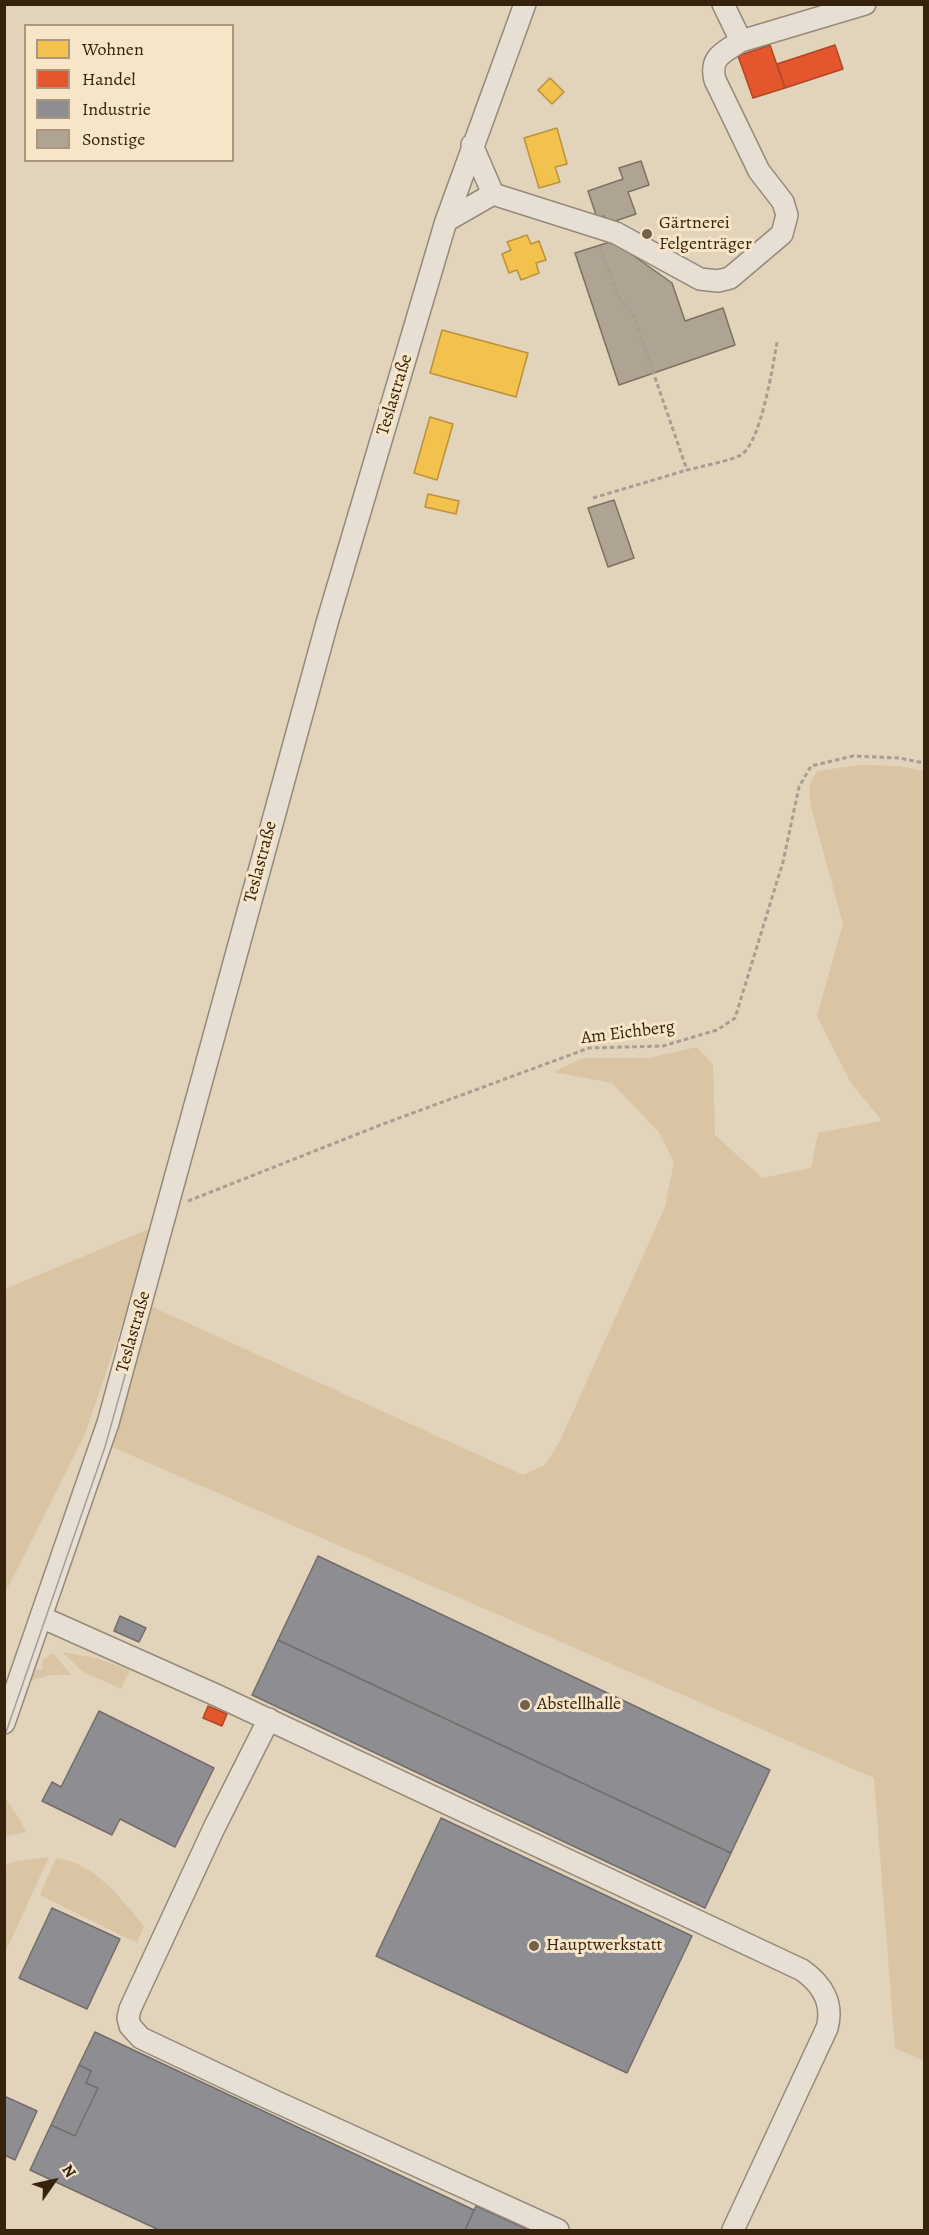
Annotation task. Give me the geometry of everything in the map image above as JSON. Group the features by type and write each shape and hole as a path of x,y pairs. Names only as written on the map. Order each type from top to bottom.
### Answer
{"street":[{"name":"Teslastraße","path":"4,1723 108,1423 327,623 446,221 525,4"},
{"path":"723,4 741,41"},
{"path":"446,221 494,194 616,233 700,279 718,281 730,278 782,234 787,215 783,202 759,171 715,80 712,68 715,60 741,41 865,4"},
{"path":"472,145 494,194"},
{"path":"41,1617 268,1719 802,1970 817,1982 828,2003 830,2012 828,2028 733,2230"},
{"path":"268,1719 130,2009 128,2022 133,2031 141,2038 280,2104 558,2230"}],"path":[{"path":"593,226 618,296 633,314 687,470"},
{"path":"593,498 741,455 754,436 765,402 777,342"},
{"name":"Am Eichberg","path":"168,1208 383,1124 589,1048 663,1046 717,1030 735,1018 783,862 799,787 811,766 853,756 899,758 924,763"}],"shaded area":[{"path":"860,765 899,766 924,771 924,2061 895,2048 874,1778 112,1447 150,1306 523,1475 545,1465 559,1443 665,1207 674,1162 658,1131 612,1083 554,1072 583,1058 649,1058 697,1047 713,1065 715,1135 762,1178 811,1168 818,1133 882,1121 851,1083 817,1016 843,924 810,803 810,784 817,771"},
{"path":"149,1229 139,1275 85,1434 5,1593 5,1289"},
{"path":"62,1652 96,1658 130,1670 121,1689 82,1671"},
{"path":"53,1653 71,1675 51,1675 29,1681 34,1669 42,1670 43,1660"},
{"path":"5,1797 27,1832 5,1836"},
{"path":"49,1857 5,1953 5,1865"},
{"path":"56,1858 70,1861 95,1874 116,1893 144,1926 137,1943 40,1895"}],"building: Wohnen":[{"path":"550,78 564,92 552,104 538,90"},
{"path":"557,128 567,164 555,167 560,182 539,188 524,138"},
{"path":"527,235 531,244 539,241 546,260 536,263 539,273 521,280 517,270 509,273 502,254 511,250 507,242"},
{"path":"442,330 528,353 516,397 430,373"},
{"path":"430,417 453,424 437,480 414,473"},
{"path":"428,494 459,501 456,514 425,507"}],"building: Handel":[{"path":"770,45 785,88 753,98 738,56"},
{"path":"835,45 843,69 785,88 777,64"},
{"path":"208,1706 227,1714 222,1726 203,1718"}],"building: Industrie":[{"name":"Abstellhalle","path":"318,1556 770,1770 731,1853 278,1640"},
{"path":"120,1616 146,1628 139,1642 114,1631"},
{"name":"Abstellhalle","path":"278,1640 731,1853 705,1908 252,1695"},
{"path":"99,1711 214,1768 175,1847 120,1819 112,1835 42,1801 52,1782 61,1787"},
{"name":"Hauptwerkstatt","path":"441,1818 692,1936 627,2073 376,1956"},
{"path":"52,1908 120,1939 87,2009 19,1978"},
{"path":"95,2032 474,2210 465,2230 159,2230 30,2170 51,2125 75,2136 98,2088 86,2083 91,2071 79,2065"},
{"path":"79,2065 91,2071 86,2083 98,2088 75,2136 51,2125"},
{"path":"4,2096 37,2111 15,2160 4,2155"},
{"path":"476,2206 529,2230 465,2230"}],"building: Sonstige":[{"path":"641,161 649,185 628,192 636,214 606,224 604,216 597,218 588,191 623,179 619,168"},
{"path":"613,241 672,283 685,321 723,308 735,345 619,385 575,253"},
{"path":"614,500 634,558 608,567 588,508"}],"tram line":[{"path":"4,1738 105,1447 126,1372"}],"place":[{"name":"Gärtnerei Felgenträger","path":"647,234"},
{"name":"Abstellhalle","path":"525,1705"},
{"name":"Hauptwerkstatt","path":"534,1946"}]}
